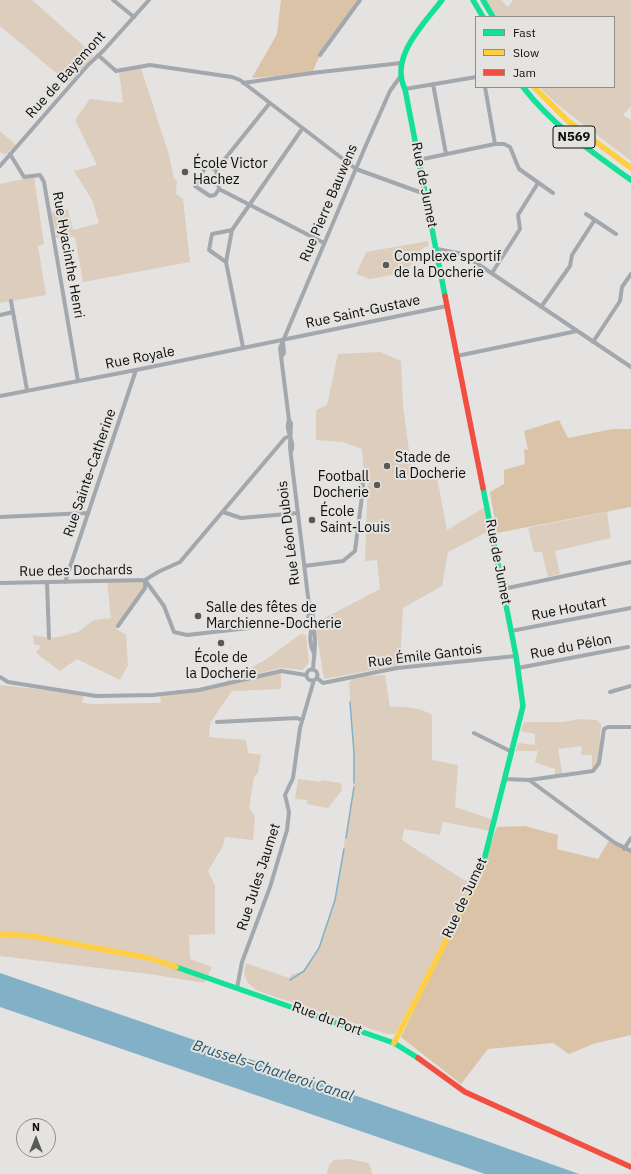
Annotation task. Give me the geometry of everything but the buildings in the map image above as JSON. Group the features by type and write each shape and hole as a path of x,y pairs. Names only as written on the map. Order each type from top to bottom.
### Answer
{"main road":[{"path":"401,63 413,41 442,0"},
{"path":"473,0 482,16"},
{"path":"483,0 492,16"},
{"name":"Rue de Jumet","path":"394,1043 482,869 523,706 516,656 503,589 405,89 400,77 401,63"},
{"name":"N569","path":"524,88 555,122 631,180"},
{"name":"N569","path":"535,88 568,121 631,168"},
{"name":"Rue du Port","path":"0,934 32,936 150,958 224,982 237,988 394,1043 412,1052 465,1092 631,1167"}],"street":[{"path":"113,0 134,16"},
{"name":"Rue de Bayemont","path":"0,166 98,55 149,0"},
{"path":"320,55 360,0"},
{"path":"98,55 116,71 150,65 232,77 243,83 356,169 425,194"},
{"path":"243,83 297,74 401,63"},
{"name":"Rue Pierre Bauwens","path":"283,340 390,91 400,77"},
{"path":"405,89 475,77"},
{"path":"433,84 446,154"},
{"path":"485,88 495,144"},
{"path":"216,170 206,166 195,186 210,196 215,195 219,189 216,170 269,104"},
{"path":"243,347 226,262 232,230 302,129"},
{"path":"418,160 495,144 504,144 510,147 514,161 519,169 553,193"},
{"name":"Rue Hyacinthe Henri","path":"10,154 24,177 40,175 44,182 78,381"},
{"path":"492,273 520,229 518,215 538,183"},
{"path":"219,189 324,243"},
{"path":"586,214 594,221 616,234"},
{"path":"541,307 570,266 572,255 594,221"},
{"path":"226,262 208,250 212,234 232,230"},
{"path":"436,249 463,254 631,367"},
{"path":"593,342 620,302 622,287 631,274"},
{"path":"11,302 27,390"},
{"name":"Rue Saint-Gustave","path":"283,340 447,306"},
{"path":"0,315 13,312"},
{"path":"457,356 577,331"},
{"name":"Rue Royale","path":"0,396 283,340"},
{"name":"Rue Léon Dubois","path":"283,340 284,352 282,356 289,420 288,428 293,447 291,452 304,566 310,612 313,617 311,622 316,648 314,653 313,669"},
{"name":"Rue Sainte-Catherine","path":"65,582 136,370"},
{"path":"118,626 145,588 145,580 180,562 285,438 290,436"},
{"path":"304,566 343,561 355,551 363,488 362,474 324,477"},
{"path":"223,512 241,518 298,513"},
{"path":"0,517 87,514"},
{"path":"503,589 631,562"},
{"name":"Rue des Dochards","path":"0,583 145,580 164,606 174,632 187,635 311,622"},
{"path":"47,582 49,638"},
{"name":"Rue Houtart","path":"511,631 631,608"},
{"name":"Rue du Pélon","path":"518,668 628,647"},
{"name":"Rue Émile Gantois","path":"315,679 323,683 336,682 397,668 516,656"},
{"path":"0,677 8,682 96,696 153,695 199,690 280,672 306,675 308,679 315,679 317,672 313,669 308,671 306,675"},
{"name":"Rue Jules Jaumet","path":"237,988 242,962 274,875 287,830 289,812 285,795 293,778 302,720 315,679"},
{"path":"610,692 631,686"},
{"path":"217,722 297,718 302,720"},
{"path":"505,780 529,780 593,771 599,763 604,729 608,727 631,727"},
{"path":"474,733 512,752"},
{"path":"529,780 624,849 631,851"},
{"path":"624,849 631,838"}],"shaded area":[{"path":"0,0 32,0 94,55 68,83 0,26"},
{"path":"281,0 360,0 320,55 312,73 252,78 277,34"},
{"path":"486,0 501,0 508,7 513,0 631,0 631,106 623,115 631,120 631,161 558,105 540,88 615,88 615,16 495,16"},
{"path":"141,68 169,155 174,179 177,180 176,194 183,199 190,262 83,282 75,237 54,238 49,212 68,209 73,230 99,223 92,200 74,171 97,165 75,120 90,99 123,103 119,72"},
{"path":"0,131 16,145 5,155 0,152"},
{"path":"34,177 44,244 38,246 46,295 0,303 0,184"},
{"name":"Complexe sportif de la Docherie","path":"428,241 429,246 425,247 413,260 407,272 370,279 356,274 366,252"},
{"name":"Stade de la Docherie","path":"380,352 401,361 403,406 413,480 437,477 447,530 487,506 491,530 448,552 442,586 403,608 400,665 324,679 315,623 380,589 377,560 365,561 368,473 364,473 362,449 343,442 316,440 316,410 327,405 338,354"},
{"path":"559,420 568,438 612,429 631,429 631,507 497,533 490,492 504,484 504,470 525,464 524,449 528,450 524,431"},
{"path":"607,512 611,538 555,551 560,574 548,577 542,552 534,552 528,528"},
{"path":"145,580 145,588 116,629 126,635 128,665 120,680 77,659 60,671 36,653 41,646 34,644 33,635 49,638 58,637 78,632 94,620 111,618 107,581"},
{"path":"302,633 303,635 306,635 309,662 303,670 280,668 225,682 265,660"},
{"path":"281,671 281,689 232,691 210,723 209,737 246,740 248,753 261,755 258,773 254,777 249,808 255,816 253,840 225,837 223,846 208,871 215,886 215,934 189,935 190,959 212,967 204,983 156,975 0,956 0,685 84,694 82,703 161,703 160,694 185,693"},
{"path":"385,675 390,707 412,708 422,710 432,715 432,760 458,765 455,807 494,820 491,831 443,822 440,835 404,829 402,840 462,879 474,884 395,1034 386,1034 258,991 250,986 244,972 246,963 289,978 291,975 304,971 319,948 335,900 354,783 354,753 349,683 354,677"},
{"path":"580,719 597,720 601,724 599,757 596,767 592,769 592,755 581,755 582,746 558,749 563,777 555,775 555,769 535,762 538,751 516,751 518,743 535,745 535,734 521,731 524,722 563,722"},
{"path":"298,779 341,783 342,790 328,808 307,804 307,800 295,799"},
{"path":"525,826 558,835 557,849 598,859 610,839 631,848 631,1035 593,1044 569,1054 553,1043 488,1049 461,1084 401,1037 478,876 497,827"},
{"path":"350,1159 368,1163 372,1174 327,1174 329,1165 334,1160"}],"water":[{"name":"Brussels–Charleroi Canal","path":"0,973 579,1174 485,1174 0,1007"}],"waterway":[{"path":"350,702 354,753 354,783"},
{"path":"346,838 354,787"},
{"path":"290,980 304,971 319,948 335,900 344,849"}],"traffic: fast":[{"path":"442,0 418,30 405,53 401,77 405,89 445,296"},
{"path":"473,0 482,16"},
{"path":"483,0 492,16"},
{"path":"524,88 560,126 588,149 631,180"},
{"path":"481,872 523,706 516,656 483,488"},
{"path":"176,967 394,1043 418,1058"}],"traffic: slow":[{"path":"535,88 568,121 631,168"},
{"path":"394,1043 481,872"},
{"path":"0,934 32,936 149,958 176,967"}],"traffic: jam":[{"path":"445,296 483,488"},
{"path":"418,1058 465,1092 631,1167"}],"place":[{"name":"École Victor Hachez","path":"185,172"},
{"name":"Complexe sportif de la Docherie","path":"386,265"},
{"name":"Stade de la Docherie","path":"387,466"},
{"name":"Football Docherie","path":"377,485"},
{"name":"École Saint-Louis","path":"312,520"},
{"name":"Salle des fêtes de Marchienne-Docherie","path":"198,616"},
{"name":"École de la Docherie","path":"221,643"}]}
